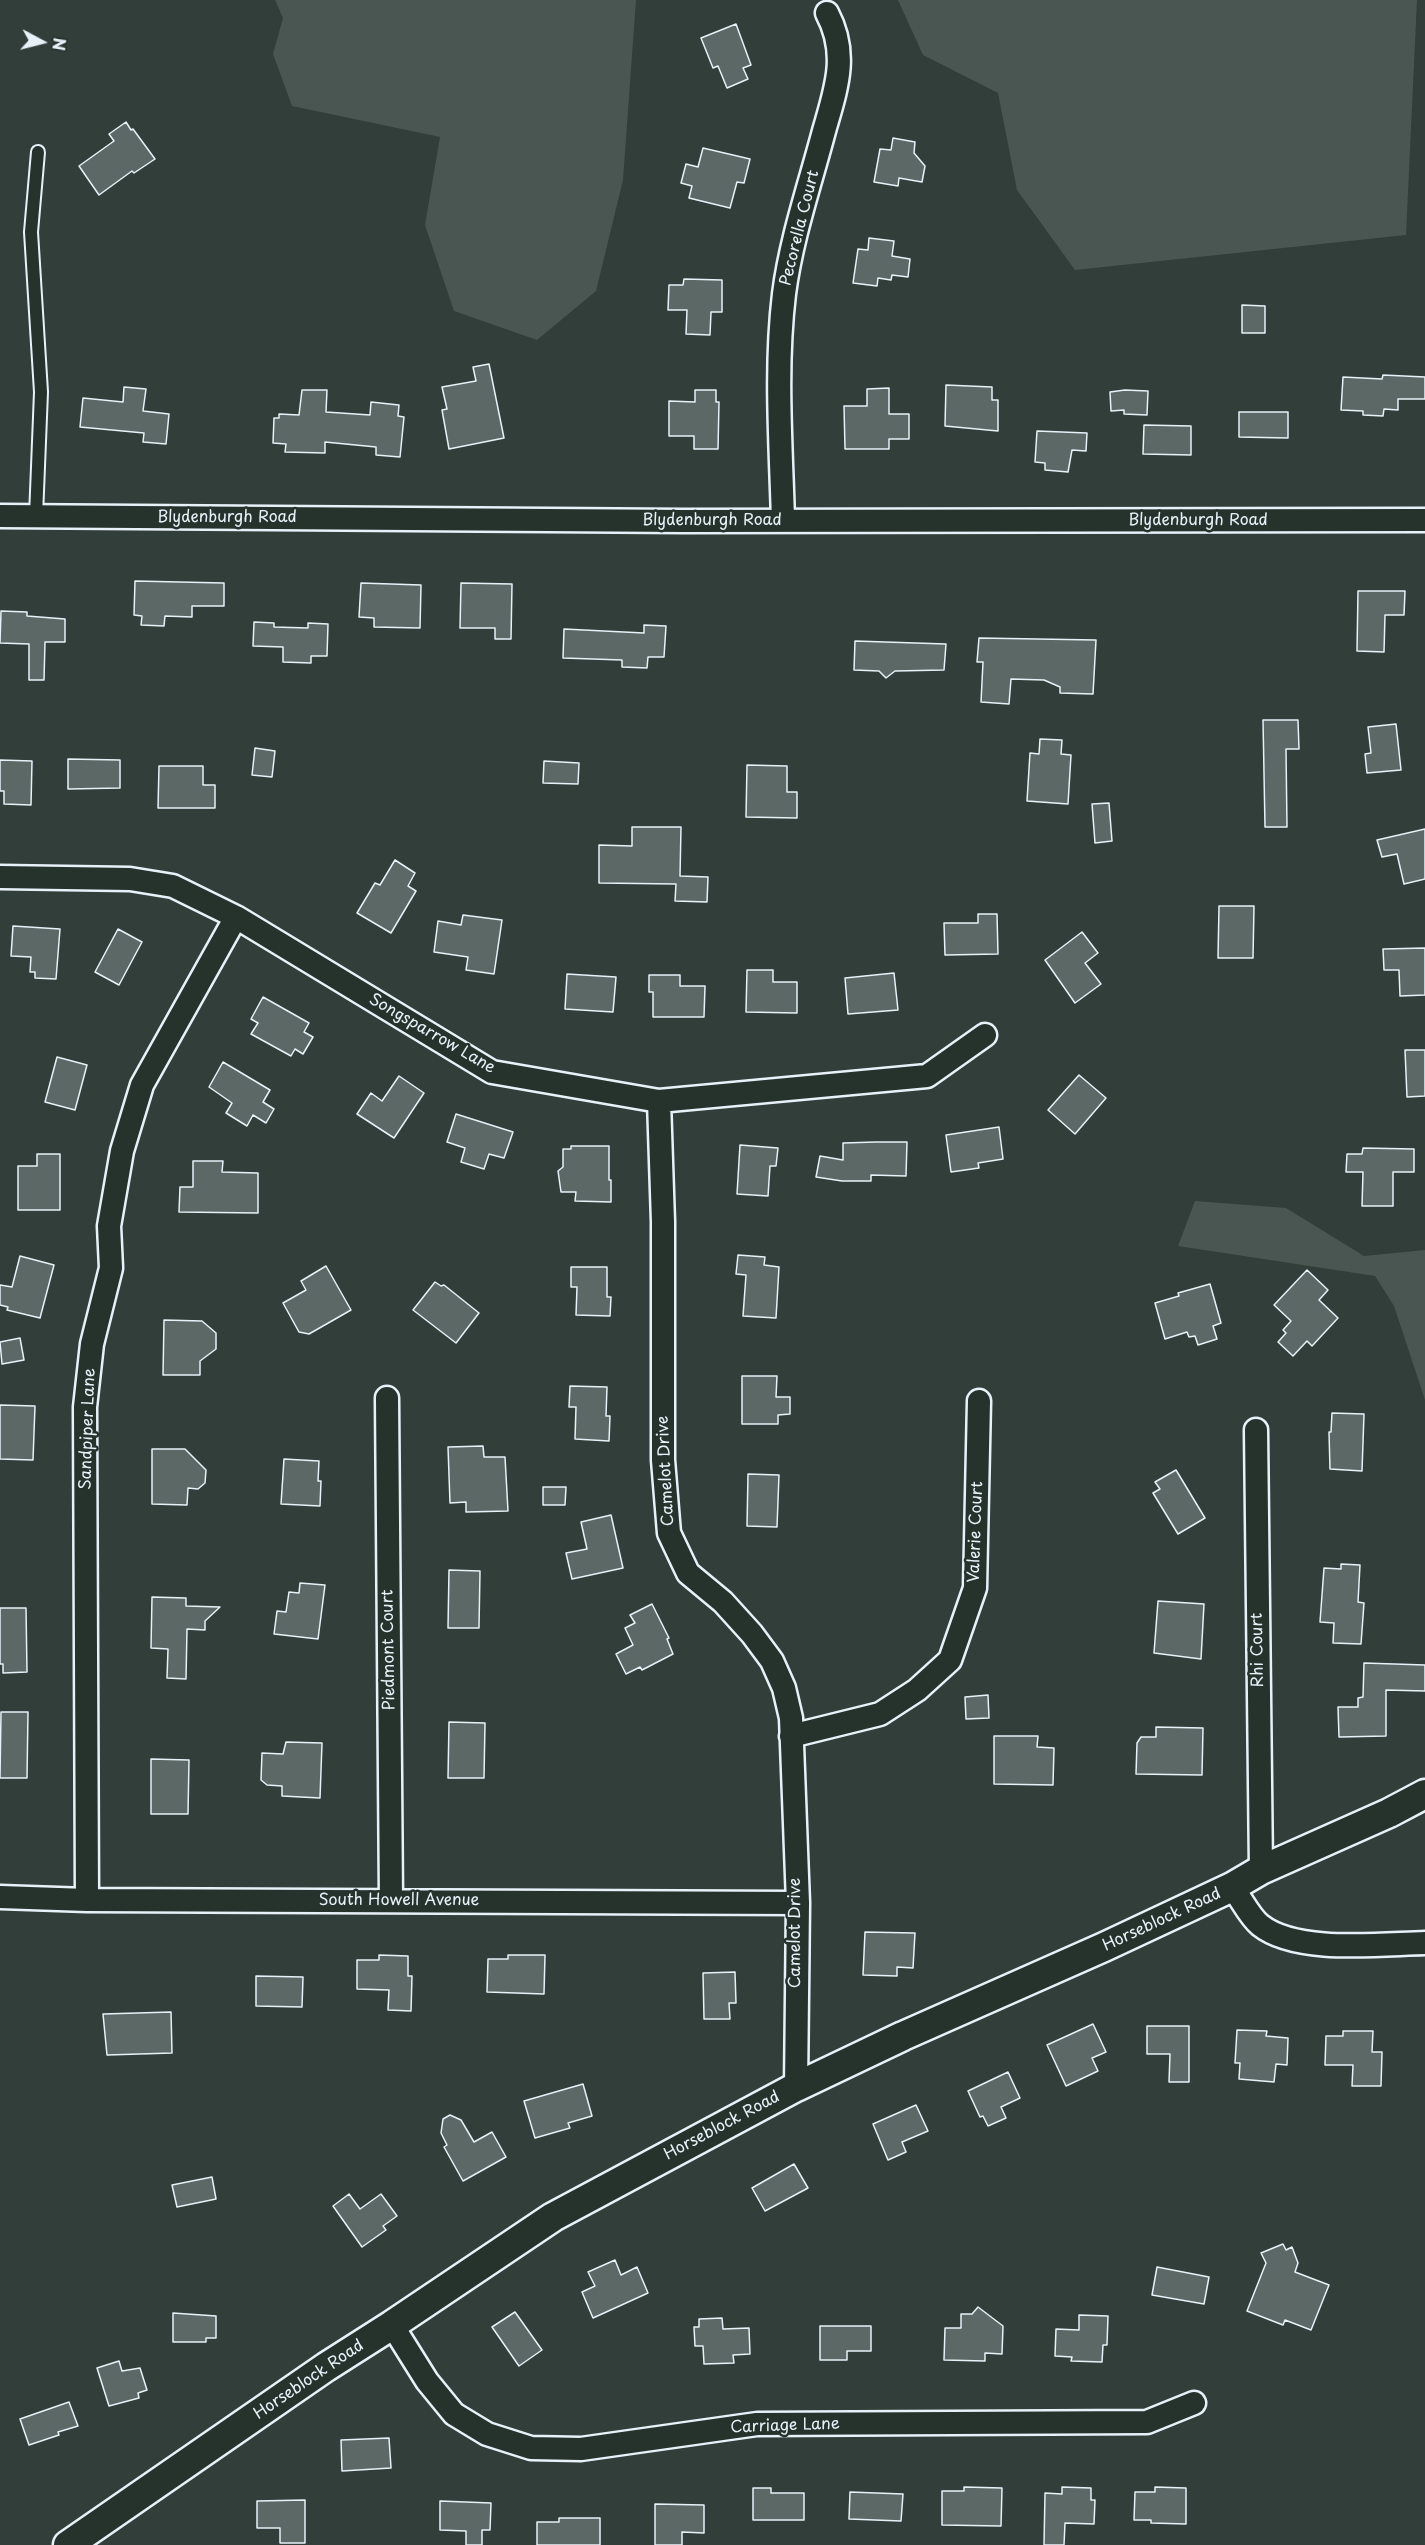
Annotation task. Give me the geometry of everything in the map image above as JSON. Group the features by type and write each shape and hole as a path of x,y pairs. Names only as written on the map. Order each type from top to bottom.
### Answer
{"street":[{"name":"Pecorella Court","path":"783,521 779,351 784,293 790,259 840,72 837,32 827,13"},
{"name":"Blydenburgh Road","path":"0,516 783,521 1425,520"},
{"name":"Songsparrow Lane","path":"0,877 130,879 173,886 236,917 492,1072 659,1101 927,1076 985,1035"},
{"name":"Sandpiper Lane","path":"87,1900 85,1407 92,1344 111,1268 109,1226 122,1151 142,1085 236,917"},
{"name":"Camelot Drive","path":"659,1101 663,1222 663,1460 669,1533 688,1573 723,1602 752,1634 772,1661 784,1688 791,1718 798,1903 796,2087"},
{"name":"Piedmont Court","path":"387,1398 391,1902"},
{"name":"Valerie Court","path":"791,1736 880,1714 917,1690 950,1660 975,1588 979,1401"},
{"name":"Rhi Court","path":"1256,1430 1261,1869"},
{"name":"Horseblock Road","path":"68,2545 326,2367 553,2217 796,2087 1232,1887 1261,1869 1389,1813 1425,1794"},
{"path":"1232,1887 1260,1924 1287,1939 1317,1944 1425,1943"},
{"name":"South Howell Avenue","path":"0,1897 87,1900 798,1903"},
{"name":"Carriage Lane","path":"392,2325 427,2380 454,2414 487,2434 531,2448 581,2449 757,2424 1147,2422 1194,2403"}],"lane":[{"path":"36,516 40,465 40,392 31,232 38,152"}],"shaded area":[{"path":"275,0 636,0 623,180 596,291 537,340 454,311 425,225 440,137 292,106 273,54 283,18"},
{"path":"898,0 1417,0 1406,235 1075,270 1017,190 998,93 923,55"},
{"path":"1195,1201 1286,1208 1364,1256 1425,1250 1425,1400 1394,1306 1375,1276 1178,1246"}],"building":[{"path":"736,24 751,65 743,68 748,79 727,88 718,66 713,68 701,38"},
{"path":"126,122 155,159 134,173 132,171 99,195 79,166 114,141 109,134"},
{"path":"893,138 915,142 914,153 925,166 922,182 899,178 898,186 874,182 880,149 891,150"},
{"path":"703,148 750,159 744,183 737,182 730,208 689,198 692,186 681,183 686,164 698,167"},
{"path":"869,238 894,241 892,256 910,259 908,277 892,275 891,280 878,278 877,286 853,283 858,249 868,250"},
{"path":"684,279 722,280 722,312 711,312 710,335 686,334 687,310 668,310 669,285 683,285"},
{"path":"1242,305 1265,306 1265,333 1242,333"},
{"path":"489,364 504,438 449,449 442,410 447,409 442,387 476,381 473,367"},
{"path":"1383,375 1425,377 1425,399 1398,399 1398,410 1384,409 1383,416 1363,415 1363,411 1341,410 1343,377 1382,379"},
{"path":"946,385 992,387 992,400 998,400 998,431 945,426"},
{"path":"124,387 146,389 143,411 169,414 166,444 143,442 144,433 80,427 83,398 123,402"},
{"path":"889,388 889,414 909,414 909,439 889,439 889,449 845,449 844,406 867,406 867,389"},
{"path":"302,390 327,390 326,412 370,415 371,402 399,405 398,416 404,417 400,457 376,455 376,447 325,442 325,453 285,452 286,444 273,443 274,418 279,418 279,414 299,415"},
{"path":"695,390 716,390 716,402 719,402 718,449 694,449 694,436 669,436 669,401 695,402"},
{"path":"1148,391 1147,415 1124,414 1124,410 1111,411 1110,392"},
{"path":"1239,412 1288,412 1288,438 1239,437"},
{"path":"1144,425 1191,426 1191,455 1143,454"},
{"path":"1037,431 1087,433 1086,451 1072,450 1068,472 1045,470 1045,463 1035,462"},
{"path":"135,581 224,583 224,606 192,606 192,617 165,616 164,626 141,625 142,616 134,615"},
{"path":"361,583 421,585 420,628 374,627 374,618 359,617"},
{"path":"461,583 512,584 511,639 495,639 495,628 460,628"},
{"path":"1358,591 1405,591 1404,615 1385,615 1384,652 1357,651"},
{"path":"1,611 27,612 27,616 65,619 65,642 45,642 44,680 29,680 29,644 0,643"},
{"path":"254,622 274,623 274,627 308,628 308,623 328,624 327,656 311,656 311,663 283,662 283,647 253,646"},
{"path":"644,625 666,626 664,657 648,657 647,668 622,667 622,660 563,658 564,629 644,633"},
{"path":"979,638 1096,640 1093,694 1060,693 1060,687 1044,680 1011,679 1009,704 981,702 983,662 977,662"},
{"path":"855,641 946,644 944,670 895,671 886,678 879,671 854,670"},
{"path":"1263,720 1298,720 1299,749 1286,749 1287,827 1265,827"},
{"path":"1396,724 1401,770 1367,773 1365,754 1371,753 1368,727"},
{"path":"1040,739 1062,740 1061,754 1071,755 1068,804 1027,801 1030,753 1039,754"},
{"path":"255,748 275,751 272,777 252,775"},
{"path":"68,759 120,760 120,788 68,789"},
{"path":"0,760 32,761 31,805 4,804 4,791 0,791"},
{"path":"544,761 579,763 578,784 543,783"},
{"path":"747,765 787,766 787,792 797,792 797,818 746,817"},
{"path":"159,766 203,766 203,785 215,785 215,808 158,808"},
{"path":"1109,803 1112,841 1095,843 1092,804"},
{"path":"632,827 681,827 680,876 708,877 707,902 675,901 676,884 599,883 599,845 632,846"},
{"path":"1425,829 1425,879 1404,884 1397,854 1382,857 1377,840"},
{"path":"395,860 415,873 408,886 416,891 391,933 357,913 375,883 380,885"},
{"path":"1219,906 1254,906 1253,958 1218,958"},
{"path":"978,914 997,914 998,954 945,955 944,923 978,923"},
{"path":"463,915 502,920 494,974 466,970 468,957 434,952 438,921 461,925"},
{"path":"13,926 60,929 56,979 35,978 35,972 30,972 31,957 11,956"},
{"path":"118,929 142,942 119,985 95,972"},
{"path":"1082,932 1098,953 1085,963 1101,984 1075,1003 1045,960"},
{"path":"1425,948 1425,995 1400,996 1399,970 1384,970 1383,949"},
{"path":"747,970 773,970 773,982 797,982 797,1013 746,1012"},
{"path":"894,973 898,1010 848,1014 845,978"},
{"path":"567,974 616,977 613,1012 565,1009"},
{"path":"649,975 680,975 680,986 705,986 704,1017 653,1017 653,992 649,992"},
{"path":"263,997 309,1023 304,1032 313,1037 303,1054 295,1049 291,1056 251,1034 258,1023 251,1019"},
{"path":"1405,1050 1425,1050 1425,1096 1407,1097"},
{"path":"57,1057 87,1065 75,1110 45,1102"},
{"path":"223,1062 270,1090 263,1102 274,1109 266,1123 253,1115 247,1126 226,1113 232,1103 209,1087"},
{"path":"1079,1075 1106,1098 1075,1134 1048,1110"},
{"path":"399,1076 424,1093 394,1138 357,1114 371,1093 382,1101"},
{"path":"456,1114 513,1132 504,1158 489,1154 484,1169 461,1162 465,1148 447,1142"},
{"path":"999,1127 1003,1159 978,1163 979,1168 951,1172 946,1135"},
{"path":"907,1142 906,1176 871,1175 871,1181 842,1181 816,1177 820,1156 843,1160 843,1143"},
{"path":"740,1145 778,1148 776,1166 770,1166 768,1196 737,1194"},
{"path":"571,1146 609,1146 611,1202 575,1201 576,1192 561,1192 558,1171 563,1167 563,1149 571,1149"},
{"path":"1363,1148 1414,1149 1414,1172 1393,1172 1393,1206 1362,1206 1363,1172 1346,1172 1347,1154 1362,1154"},
{"path":"37,1154 60,1154 60,1210 18,1210 18,1166 37,1166"},
{"path":"193,1161 223,1161 222,1172 258,1173 258,1213 179,1212 180,1187 193,1187"},
{"path":"738,1255 765,1257 764,1265 779,1267 776,1318 743,1316 746,1275 736,1274"},
{"path":"20,1256 54,1265 40,1318 7,1310 8,1307 0,1305 0,1285 12,1287"},
{"path":"326,1266 351,1310 309,1334 299,1332 283,1303 306,1290 301,1281"},
{"path":"571,1267 607,1267 607,1297 611,1297 610,1316 576,1315 577,1287 571,1287"},
{"path":"1307,1270 1328,1290 1319,1300 1338,1318 1312,1346 1307,1341 1293,1356 1278,1342 1286,1333 1283,1330 1291,1321 1274,1305"},
{"path":"435,1282 441,1286 444,1285 479,1313 456,1343 413,1310"},
{"path":"1210,1284 1221,1323 1213,1326 1217,1339 1198,1345 1195,1336 1189,1337 1187,1332 1165,1339 1155,1303 1179,1296 1178,1293"},
{"path":"164,1320 202,1321 216,1333 216,1349 200,1361 200,1375 163,1375"},
{"path":"20,1338 24,1360 2,1364 0,1342"},
{"path":"742,1376 777,1376 776,1397 790,1397 790,1414 778,1415 778,1424 742,1424"},
{"path":"570,1386 607,1387 606,1416 610,1416 609,1441 575,1439 576,1407 569,1407"},
{"path":"0,1405 35,1406 33,1460 0,1459"},
{"path":"1332,1413 1364,1414 1362,1471 1330,1469 1329,1432 1331,1432"},
{"path":"483,1446 484,1457 505,1457 508,1511 466,1512 466,1502 450,1503 448,1447"},
{"path":"152,1449 185,1449 206,1470 205,1483 198,1489 188,1488 187,1505 152,1504"},
{"path":"284,1459 319,1461 320,1506 281,1504"},
{"path":"1176,1470 1205,1518 1178,1534 1153,1493 1160,1489 1155,1482"},
{"path":"748,1474 779,1475 777,1527 747,1526"},
{"path":"543,1487 566,1487 565,1505 543,1505"},
{"path":"611,1515 623,1568 572,1579 566,1553 587,1549 581,1522"},
{"path":"1341,1564 1360,1565 1358,1602 1364,1603 1361,1644 1333,1643 1334,1623 1320,1622 1324,1568 1341,1569"},
{"path":"449,1570 480,1571 479,1628 448,1628"},
{"path":"300,1583 325,1585 318,1639 274,1634 277,1611 286,1612 289,1592 299,1593"},
{"path":"152,1597 186,1598 186,1606 220,1607 205,1621 205,1630 187,1629 186,1679 167,1678 168,1649 151,1648"},
{"path":"1158,1601 1204,1604 1201,1659 1154,1653"},
{"path":"652,1604 669,1638 667,1639 673,1654 642,1670 640,1667 626,1674 616,1654 633,1645 625,1628 635,1623 630,1615"},
{"path":"0,1608 26,1608 27,1672 3,1673 3,1664 0,1664"},
{"path":"1364,1663 1425,1665 1425,1691 1386,1690 1386,1736 1339,1737 1338,1707 1358,1707 1358,1698 1363,1697"},
{"path":"988,1695 989,1718 966,1719 965,1697"},
{"path":"1,1712 28,1712 27,1778 0,1778"},
{"path":"449,1722 485,1723 484,1778 448,1778"},
{"path":"1156,1727 1203,1728 1202,1775 1136,1774 1137,1743 1141,1737 1156,1737"},
{"path":"994,1736 1038,1736 1037,1747 1054,1748 1053,1785 994,1784"},
{"path":"286,1742 322,1743 320,1798 282,1796 282,1786 267,1785 261,1780 262,1753 283,1754"},
{"path":"151,1759 189,1760 188,1814 151,1814"},
{"path":"865,1932 915,1933 913,1968 897,1967 897,1976 863,1975"},
{"path":"379,1955 408,1956 408,1976 412,1976 411,2011 388,2010 389,1990 357,1989 357,1960 379,1960"},
{"path":"508,1955 545,1955 544,1994 487,1992 488,1959 508,1959"},
{"path":"735,1972 736,2003 729,2003 730,2019 704,2019 703,1973"},
{"path":"256,1976 303,1977 302,2007 256,2006"},
{"path":"171,2012 172,2053 107,2055 103,2014"},
{"path":"1093,2024 1106,2052 1092,2058 1098,2071 1066,2086 1047,2045"},
{"path":"1147,2026 1189,2026 1189,2082 1169,2082 1170,2054 1147,2054"},
{"path":"1237,2030 1267,2031 1266,2036 1288,2038 1287,2065 1276,2064 1274,2082 1239,2079 1240,2063 1235,2063"},
{"path":"1343,2031 1373,2031 1372,2052 1382,2052 1381,2086 1352,2086 1353,2065 1325,2065 1326,2036 1343,2036"},
{"path":"1008,2072 1020,2098 1001,2107 1006,2118 988,2126 983,2116 980,2117 968,2091"},
{"path":"583,2084 592,2116 568,2123 570,2128 535,2138 524,2101"},
{"path":"916,2105 928,2131 902,2142 906,2152 888,2160 873,2124"},
{"path":"450,2115 461,2120 474,2142 492,2132 506,2157 463,2181 444,2147 447,2145 441,2133 443,2119"},
{"path":"794,2164 808,2188 765,2211 752,2188"},
{"path":"212,2177 216,2199 177,2207 172,2185"},
{"path":"349,2194 360,2209 381,2194 397,2216 383,2226 386,2230 362,2247 333,2206"},
{"path":"1283,2244 1286,2250 1292,2247 1298,2263 1295,2272 1329,2285 1311,2330 1285,2320 1283,2325 1247,2311 1266,2263 1261,2253"},
{"path":"615,2260 621,2275 637,2267 648,2293 593,2318 582,2292 595,2286 588,2272"},
{"path":"1157,2267 1209,2277 1204,2304 1152,2295"},
{"path":"978,2307 1003,2326 1002,2354 985,2353 985,2361 944,2360 945,2328 961,2328 961,2314 972,2314"},
{"path":"515,2312 542,2350 519,2366 492,2327"},
{"path":"173,2313 216,2316 216,2338 206,2338 206,2342 173,2342"},
{"path":"1079,2315 1108,2316 1107,2345 1103,2345 1102,2362 1071,2361 1072,2357 1055,2356 1056,2329 1079,2330"},
{"path":"722,2318 723,2329 749,2328 750,2354 733,2355 734,2363 704,2364 703,2346 695,2346 694,2327 699,2327 699,2319"},
{"path":"820,2326 871,2326 871,2351 847,2351 847,2360 820,2360"},
{"path":"119,2361 122,2371 140,2368 147,2390 138,2393 139,2398 109,2406 97,2368"},
{"path":"69,2402 78,2426 29,2445 20,2419"},
{"path":"389,2438 391,2468 342,2471 341,2440"},
{"path":"964,2487 1002,2488 1001,2526 942,2525 942,2491 964,2491"},
{"path":"1062,2487 1091,2488 1091,2500 1095,2500 1094,2524 1065,2523 1064,2545 1044,2545 1045,2493 1062,2494"},
{"path":"1155,2487 1186,2488 1186,2524 1134,2520 1135,2492 1155,2492"},
{"path":"753,2488 771,2488 771,2493 804,2493 804,2520 753,2520"},
{"path":"850,2492 903,2494 901,2521 849,2519"},
{"path":"305,2500 305,2543 280,2543 280,2528 257,2528 257,2501"},
{"path":"440,2501 491,2503 490,2530 482,2530 482,2545 466,2545 466,2531 440,2530"},
{"path":"655,2504 704,2505 704,2533 682,2532 682,2545 655,2545"},
{"path":"559,2518 600,2518 600,2545 537,2545 537,2522 559,2522"}]}
